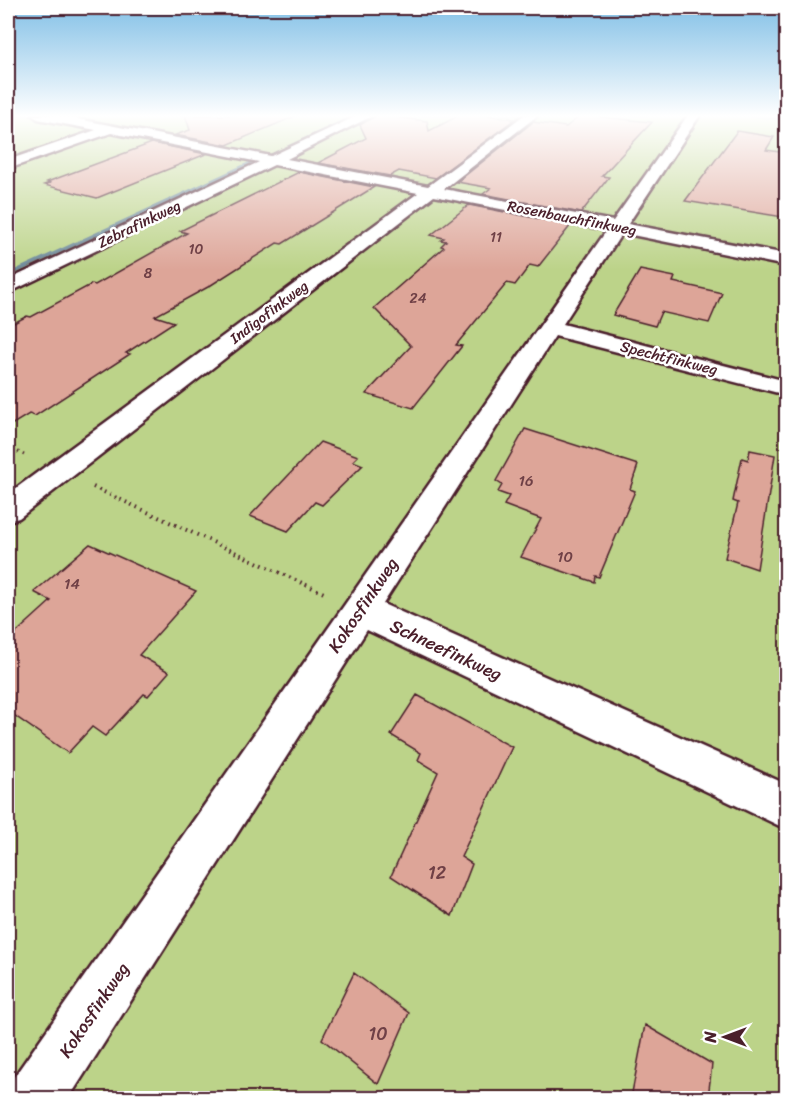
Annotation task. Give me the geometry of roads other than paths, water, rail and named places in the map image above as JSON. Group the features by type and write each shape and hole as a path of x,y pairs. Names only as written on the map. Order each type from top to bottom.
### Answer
{"lane":[{"name":"Zebrafinkweg","path":"196,180 226,167"},
{"name":"Zebrafinkweg","path":"8,287 257,167"},
{"name":"Rosenbauchfinkweg","path":"306,167 786,260"},
{"name":"Indigofinkweg","path":"8,510 462,167"},
{"name":"Kokosfinkweg","path":"35,1098 658,167"},
{"name":"Spechtfinkweg","path":"551,328 786,388"},
{"name":"Schneefinkweg","path":"360,610 786,807"}],"waterway":[{"path":"8,275 243,167"}]}
